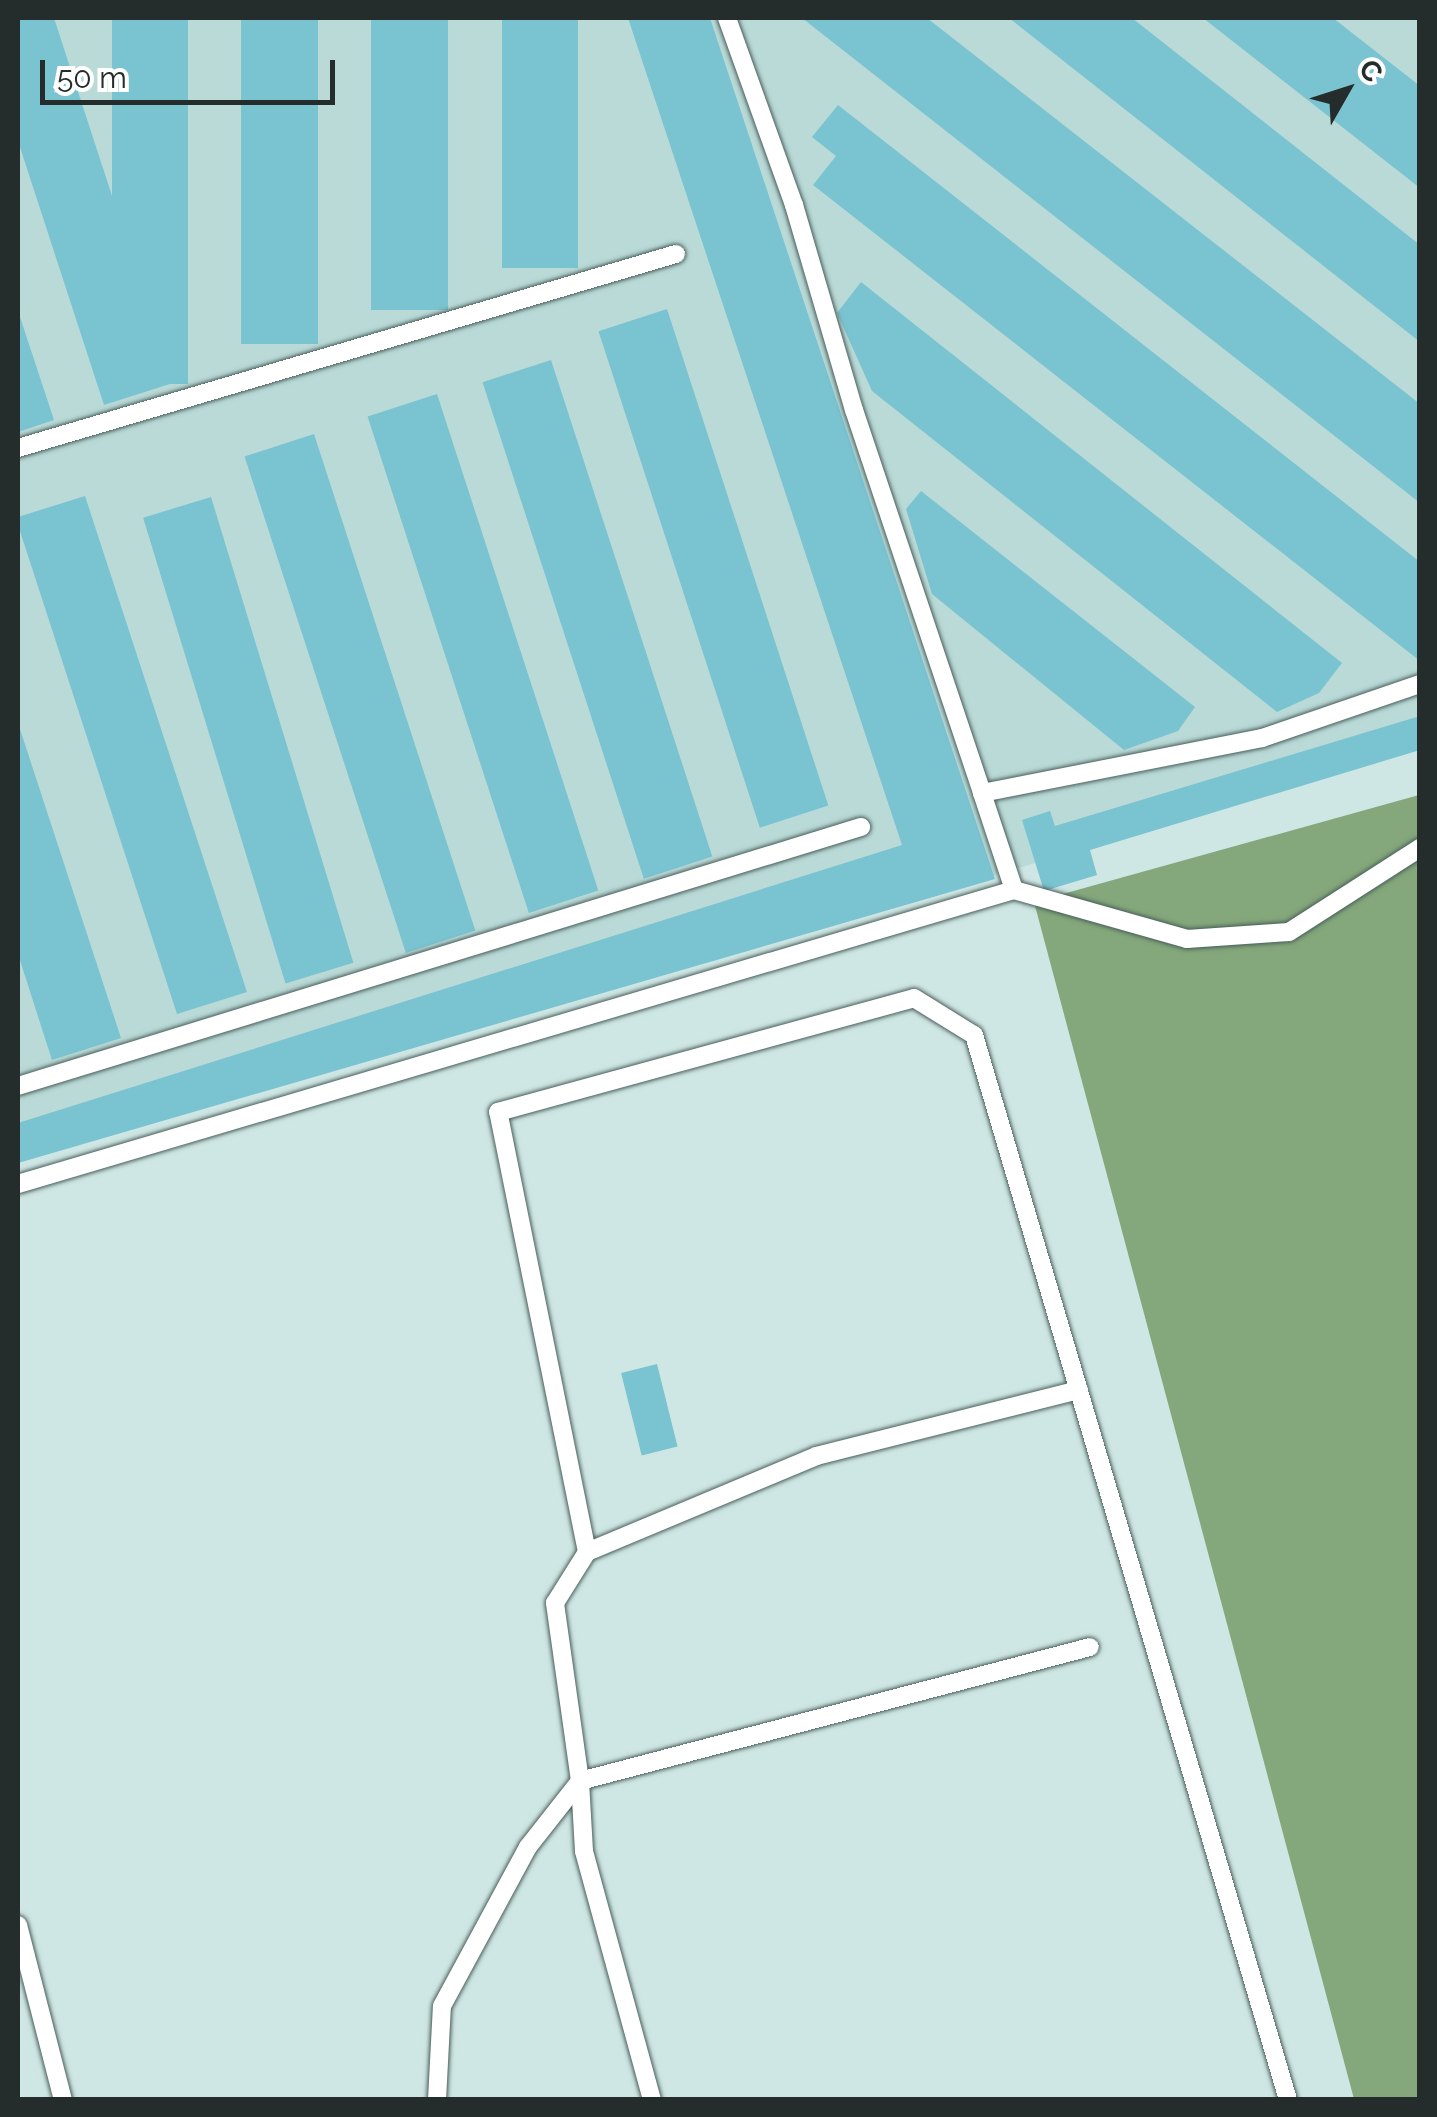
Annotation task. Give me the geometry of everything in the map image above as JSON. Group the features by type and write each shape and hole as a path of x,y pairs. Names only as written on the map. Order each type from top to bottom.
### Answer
{"lane":[{"path":"728,18 794,205 854,410 1014,890"},
{"path":"18,448 676,254"},
{"path":"982,793 1262,738 1420,684"},
{"path":"18,1086 861,827"},
{"path":"18,1184 1014,890 1186,939 1289,932 1420,848"},
{"path":"587,1552 498,1112 914,998 974,1035 1288,2100"},
{"path":"652,2100 584,1851 580,1781 556,1603 587,1552 816,1456 1079,1390"},
{"path":"437,2100 442,2006 528,1847 580,1781 1090,1647"},
{"path":"18,1925 63,2100"}],"shaded area":[{"path":"18,18 1419,18 1419,750 18,1163"}],"green space":[{"path":"1419,795 1419,2099 1354,2099 1034,902"}],"building":[{"path":"18,18 54,18 173,383 104,405 18,141"},
{"path":"112,18 188,18 188,384 112,384"},
{"path":"241,18 318,18 318,344 241,344"},
{"path":"371,18 448,18 448,310 371,310"},
{"path":"502,18 578,18 578,268 502,268"},
{"path":"628,18 710,18 995,879 18,1163 18,1123 902,845"},
{"path":"802,18 927,18 1420,404 1420,503"},
{"path":"1009,18 1132,18 1420,245 1420,342"},
{"path":"1203,18 1333,18 1420,86 1420,188"},
{"path":"838,105 1420,562 1420,661 813,185 836,156 812,137"},
{"path":"861,282 1342,663 1319,693 1277,712 872,391 837,313"},
{"path":"667,309 828,805 760,828 599,331"},
{"path":"18,311 54,420 18,432"},
{"path":"551,360 712,856 644,879 483,382"},
{"path":"437,394 598,890 529,913 368,417"},
{"path":"314,434 475,930 406,953 245,457"},
{"path":"921,491 1195,707 1178,731 1124,750 932,594 906,509"},
{"path":"85,496 247,992 177,1014 18,525 18,517"},
{"path":"211,497 353,963 285,983 143,518"},
{"path":"1420,716 1420,750 1090,850 1097,875 1044,891 1022,820 1050,811 1055,826"},
{"path":"18,723 121,1038 52,1060 18,954"},
{"path":"657,1364 678,1446 642,1455 621,1373"}]}
